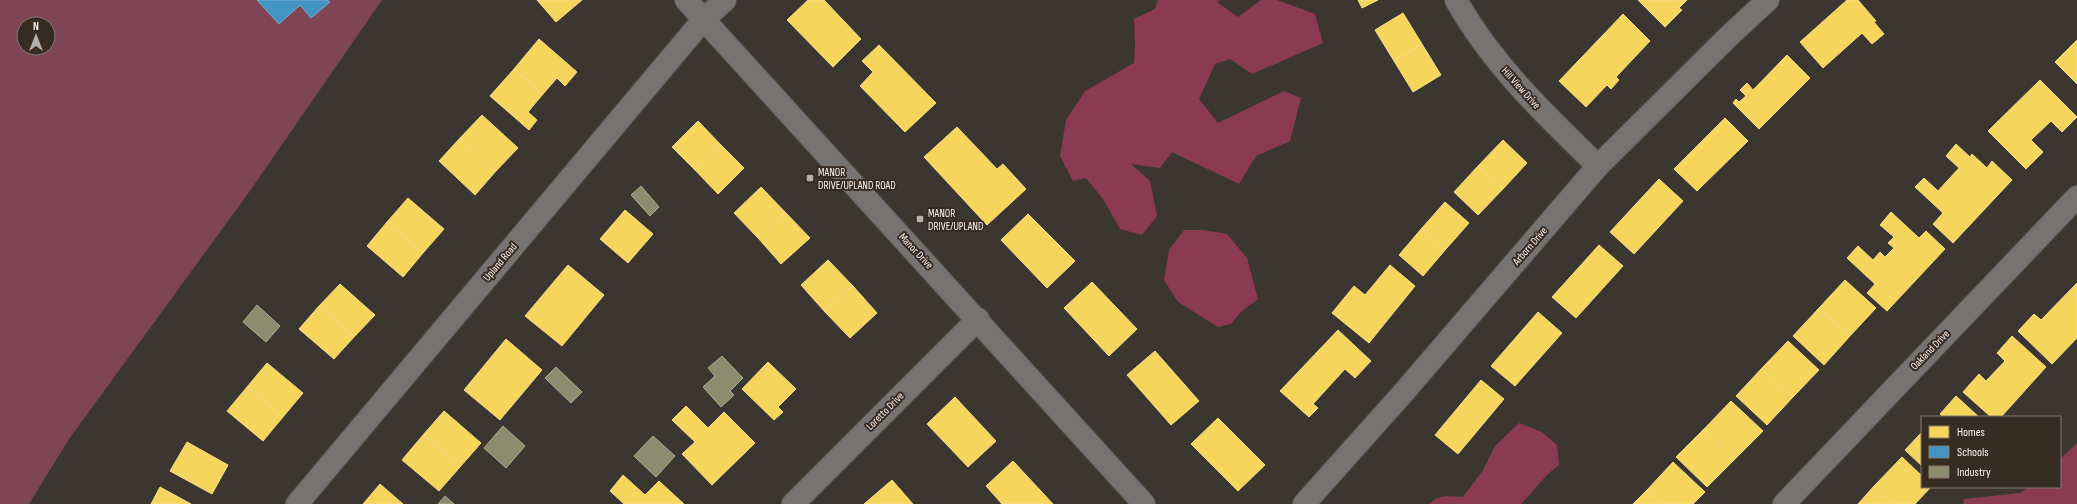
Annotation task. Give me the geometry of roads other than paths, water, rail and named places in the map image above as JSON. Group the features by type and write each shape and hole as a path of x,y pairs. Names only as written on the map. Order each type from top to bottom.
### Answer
{"street":[{"name":"Manor Drive","path":"686,0 978,319 1144,504"},
{"name":"Upland Road","path":"297,504 703,20 725,0"},
{"name":"Hill View Drive","path":"1456,0 1471,27 1509,76 1598,166"},
{"name":"Arborn Drive","path":"1304,504 1598,166 1730,35 1768,0"},
{"name":"Oakland Drive","path":"1784,504 2077,197"},
{"name":"Loretto Drive","path":"793,504 978,319"}],"place":[{"name":"MANOR DRIVE/UPLAND ROAD","path":"810,178"},
{"name":"MANOR DRIVE/UPLAND","path":"920,219"}]}
